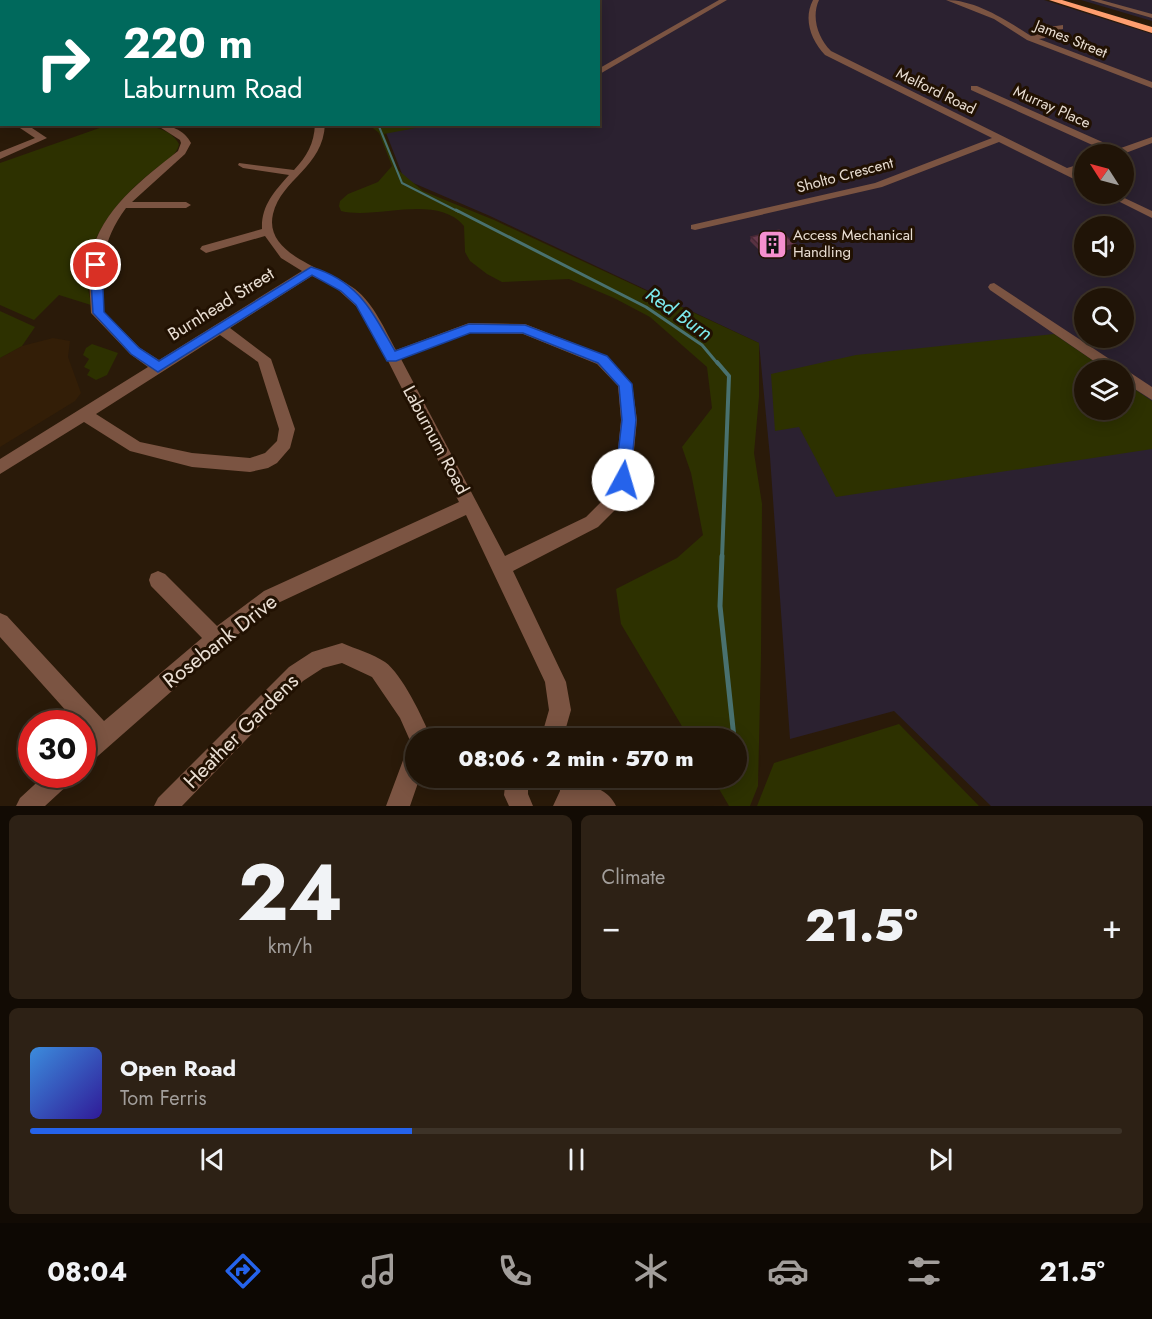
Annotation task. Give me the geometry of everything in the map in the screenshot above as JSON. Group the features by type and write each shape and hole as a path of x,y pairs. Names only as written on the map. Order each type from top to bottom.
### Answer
{"highway":[{"path":"1053,0 1152,28"},
{"path":"1065,0 1152,28"}],"street":[{"path":"600,72 724,0"},
{"name":"Melford Road","path":"816,0 811,10 817,42 828,53 1074,176"},
{"name":"James Street","path":"949,0 997,17 1030,38 1152,85"},
{"path":"1093,0 1152,16"},
{"path":"1030,38 1042,36 1046,30 1060,27"},
{"name":"Murray Place","path":"974,88 1094,144"},
{"path":"0,156 42,138 21,126"},
{"path":"158,367 135,351 99,313 96,279 98,250 108,226 143,184 182,152 184,138 163,126"},
{"path":"206,249 269,231 267,222 270,208 279,193 311,158 318,146 320,126"},
{"name":"Sholto Crescent","path":"694,227 878,185 999,140"},
{"path":"1134,147 1152,140"},
{"path":"243,165 297,173"},
{"path":"1066,172 1074,169"},
{"path":"1129,204 1152,215"},
{"path":"124,205 186,206"},
{"name":"Laburnum Road","path":"269,231 274,244 284,254 345,288 361,303 392,357 502,567 557,687 561,717 556,728"},
{"name":"Burnhead Street","path":"0,467 311,271"},
{"path":"994,287 1102,360"},
{"path":"84,414 136,447 181,458 250,465 262,463 271,458 284,444 287,429 264,360 220,328"},
{"path":"392,357 469,328 525,329 602,360 625,384 629,420 623,480 611,503 592,522 502,567"},
{"path":"1134,381 1149,389"},
{"name":"Rosebank Drive","path":"96,742 216,639 271,597 470,505"},
{"path":"158,580 216,639"},
{"path":"0,623 103,736"},
{"name":"Heather Gardens","path":"166,806 296,674 319,659 342,653 379,670 408,710 416,728"},
{"path":"398,806 405,786"},
{"path":"28,806 48,788"},
{"path":"516,788 516,795 521,806"},
{"path":"569,791 596,800 604,806"}],"shaded area":[{"path":"600,0 1044,0 1152,34 1152,806 991,806 894,711 790,739 770,457 759,343 490,216 404,179 383,126 600,126"},
{"path":"1081,0 1152,0 1152,21"},
{"path":"53,338 70,341 68,357 81,393 75,401 0,447 0,358 22,346"}],"green space":[{"path":"105,126 157,128 166,131 179,144 173,156 142,180 119,204 100,231 89,262 87,281 91,305 59,295 34,320 0,305 0,163"},
{"path":"370,126 420,126 384,134 398,170 423,191 494,220 759,343 759,397 754,453 762,504 761,656 758,786 750,806 729,806 718,788 747,788 747,728 683,728 621,624 616,589 677,558 703,535 691,473 682,447 712,408 707,367 650,317 614,298 569,279 502,282 487,274 470,261 465,252 464,226 452,216 422,209 355,213 341,211 340,201 348,194 378,182 392,166 379,133"},
{"path":"0,311 35,327 22,346 0,358"},
{"path":"1054,334 1092,360 1074,360 1074,420 1134,420 1134,389 1152,401 1152,449 836,497 799,427 775,431 771,374 856,355"},
{"path":"92,344 118,353 107,375 96,380 87,375 90,370 84,367 89,359 83,355 86,348"},
{"path":"899,724 979,806 757,806 774,763"}],"building":[{"name":"Access Mechanical Handling","path":"779,230 795,244 766,252 751,237"}],"waterway":[{"name":"Red Burn","path":"379,126 402,183 459,212"},
{"name":"Red Burn","path":"456,210 646,307 702,345 718,364"},
{"name":"Red Burn","path":"717,362 729,376 722,558"},
{"name":"Red Burn","path":"722,556 720,606 733,728"}],"place":[{"name":"Access Mechanical Handling","path":"772,244"}],"route":[{"path":"96,265 99,313 135,351 158,367 311,271 345,288 361,303 392,357 469,328 525,329 602,360 625,384 629,420 623,480"}]}
